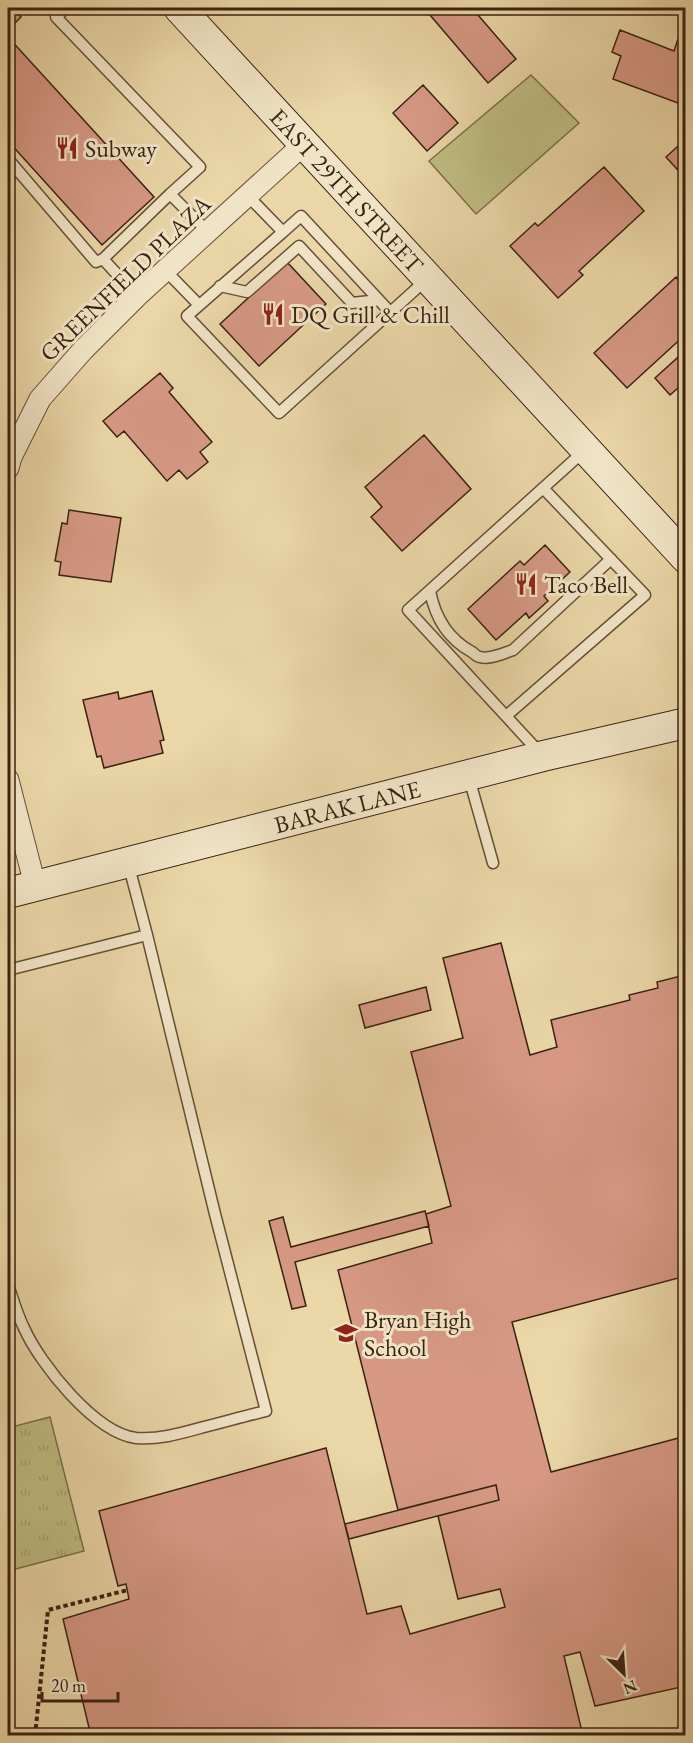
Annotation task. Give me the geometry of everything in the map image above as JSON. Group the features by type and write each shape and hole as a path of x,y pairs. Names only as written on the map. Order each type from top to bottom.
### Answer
{"main road":[{"name":"EAST 29TH STREET","path":"179,8 686,558"},
{"name":"BARAK LANE","path":"21,889 543,756 686,723"}],"street":[{"name":"GREENFIELD PLAZA","path":"9,460 40,399 83,350 137,296 305,143"},
{"path":"8,780 21,889"}],"lane":[{"path":"8,159 96,262 104,260 200,167 56,17 66,8"},
{"path":"170,194 207,231"},
{"path":"248,195 283,232"},
{"path":"390,312 301,216 187,316 279,412 429,278"},
{"path":"220,286 247,292 299,246 352,303 379,300"},
{"path":"104,260 137,296"},
{"path":"165,270 199,305"},
{"path":"543,756 408,610 586,449"},
{"path":"506,716 645,595 543,488"},
{"path":"429,591 433,608 447,632 465,649 481,658 493,656 513,650 610,559"},
{"path":"468,775 493,862"},
{"path":"8,1285 24,1329 38,1354 69,1393 106,1427 135,1438 164,1437 266,1411 127,862"},
{"path":"8,970 147,935"}],"path":[{"path":"35,1736 48,1610 128,1590"}],"green space":[{"path":"531,75 579,123 476,214 429,161"},
{"path":"50,1417 84,1551 8,1571 8,1428"}],"building":[{"path":"8,8 12,8 21,17 8,30"},
{"path":"439,8 472,8 516,59 488,83 430,15"},
{"path":"620,30 674,51 678,39 686,42 686,106 613,79 621,56 612,52"},
{"path":"8,37 154,197 102,245 8,141"},
{"path":"423,85 458,123 427,151 393,113"},
{"path":"686,139 686,179 666,157"},
{"path":"604,167 644,211 579,271 583,275 558,298 510,246 535,223 538,226"},
{"name":"DQ Grill & Chill","path":"287,262 326,304 259,366 220,324"},
{"path":"676,277 686,288 686,334 627,388 594,353"},
{"path":"686,350 686,381 670,395 655,378"},
{"path":"160,373 173,388 169,392 212,442 200,452 208,462 187,479 179,470 167,481 124,431 117,437 103,421"},
{"path":"424,435 471,489 402,551 371,517 382,507 365,487"},
{"path":"69,510 121,518 111,582 59,575 61,562 55,561 62,523 67,524"},
{"name":"Taco Bell","path":"545,545 570,572 544,596 548,601 529,618 526,613 496,640 468,609 520,561 524,565"},
{"path":"152,691 164,740 160,741 163,753 104,768 101,756 97,757 83,700 118,692 119,699"},
{"path":"501,943 530,1055 557,1047 551,1020 630,1000 629,995 658,988 657,982 685,975 681,956 686,955 686,1276 512,1322 551,1472 686,1436 686,1686 595,1706 580,1652 564,1656 583,1736 91,1736 63,1619 129,1599 126,1584 118,1586 99,1511 326,1448 367,1614 401,1606 410,1634 505,1607 500,1589 458,1599 438,1516 499,1500 496,1485 398,1510 338,1270 432,1243 426,1214 451,1206 411,1052 463,1038 443,958"},
{"path":"426,987 431,1010 365,1028 359,1005"},
{"path":"425,1211 429,1226 295,1262 306,1306 292,1309 269,1221 283,1217 291,1247"},
{"path":"496,1485 499,1500 349,1539 345,1524"}],"place":[{"name":"Subway","path":"67,148"},
{"name":"DQ Grill & Chill","path":"273,314"},
{"name":"Taco Bell","path":"526,584"},
{"name":"Bryan High School","path":"346,1333"}]}
